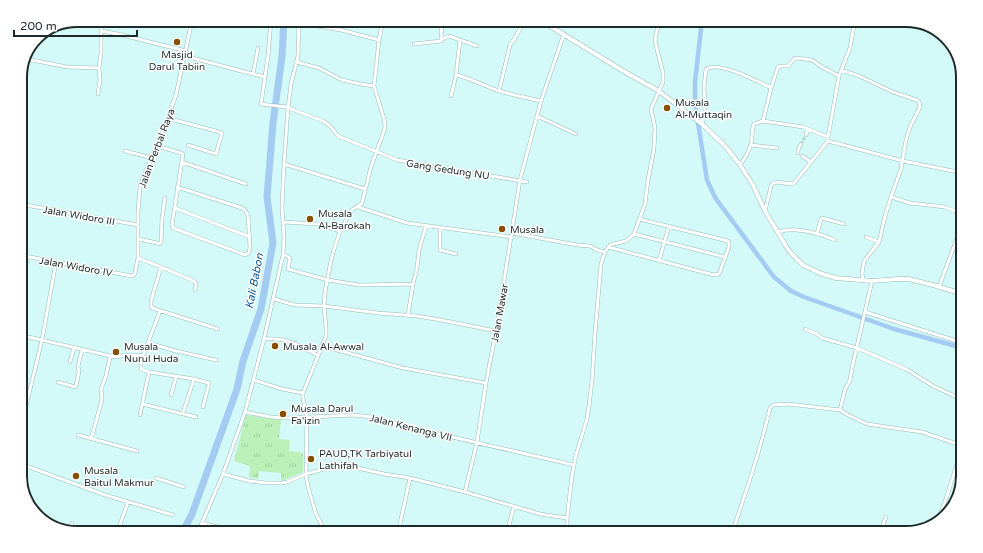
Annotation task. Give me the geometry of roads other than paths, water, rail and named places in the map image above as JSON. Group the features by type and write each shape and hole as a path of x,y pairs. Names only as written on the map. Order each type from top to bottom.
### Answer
{"street":[{"path":"98,94 100,80 99,68 102,27"},
{"name":"Jalan Perbal Raya","path":"132,276 135,273 138,258 138,202 140,187 176,95 191,27"},
{"path":"185,56 265,77 270,27"},
{"path":"200,526 223,474 245,412 274,299 283,255 284,237 282,207 287,108 291,80 298,56 299,27"},
{"path":"323,27 379,40"},
{"path":"322,526 316,514 308,487 306,474 307,418 303,393 326,336 324,306 325,292 332,256 340,231 350,211 362,203 371,167 384,131 384,119 374,86 382,27"},
{"path":"441,41 442,27"},
{"path":"499,91 510,45 521,27"},
{"path":"553,27 625,72 659,91 703,125 726,147 740,165 753,185 765,211 790,252 803,265 822,274 836,278 872,281 909,279 956,292"},
{"path":"567,526 574,465 588,414 592,380 600,267 608,247 613,244 626,241 634,234 645,204 654,149 655,128 651,109 663,82 655,41 658,27"},
{"path":"765,211 773,183 794,183 828,141 839,76 850,48 854,27"},
{"path":"101,31 186,51"},
{"name":"Jalan Mawar","path":"465,492 477,442 520,180 541,101 564,34"},
{"path":"414,44 441,41 446,36 476,46"},
{"path":"451,96 456,75 460,40"},
{"path":"253,74 258,48"},
{"path":"763,121 778,67 788,66 795,58 806,59 812,60 839,76"},
{"path":"30,60 67,67 99,68"},
{"path":"296,62 315,67 342,80 374,86"},
{"path":"703,125 702,120 705,111 704,87 706,69 709,67 740,73 771,88"},
{"path":"841,70 859,76 893,92 917,100 920,107 910,127 906,140 899,176 885,216 879,242 864,261 862,274 863,280"},
{"path":"456,75 464,76 499,91 541,101"},
{"name":"Gang Gedung NU","path":"265,77 261,104 287,108 324,121 338,136 377,152 400,161 527,182"},
{"path":"537,116 576,134"},
{"path":"167,118 222,133 216,154 188,145"},
{"path":"740,165 749,151 752,127 754,124 763,121 799,126 828,137"},
{"path":"806,135 808,129"},
{"path":"828,141 902,161 956,172"},
{"path":"751,144 777,148"},
{"path":"798,153 801,144"},
{"path":"157,146 182,153 182,162 177,187 174,208 173,228 245,255 250,251 248,216 245,210 177,187"},
{"path":"125,151 152,158"},
{"path":"802,156 811,162"},
{"path":"182,162 246,184"},
{"path":"284,164 365,189"},
{"path":"891,197 910,203 945,207 956,211"},
{"path":"138,239 157,244 161,243 162,218 165,198"},
{"name":"Jalan Widoro III","path":"27,205 138,225"},
{"path":"358,207 407,223 440,228 512,235 587,246 605,252"},
{"path":"174,208 250,237"},
{"path":"817,234 822,218 844,224"},
{"path":"608,247 659,261 717,275 719,274 729,244 728,241 640,219"},
{"path":"283,222 318,224 340,231"},
{"path":"408,315 419,250 426,226"},
{"path":"659,261 669,226"},
{"path":"440,228 440,250 456,254"},
{"path":"778,232 786,230 803,230 835,240"},
{"path":"634,234 725,257"},
{"path":"866,237 879,242"},
{"path":"939,287 956,241"},
{"path":"283,255 290,258 288,269 328,280 360,285 413,284"},
{"name":"Jalan Widoro IV","path":"28,257 132,276"},
{"path":"138,258 194,281 196,284 195,290"},
{"path":"27,406 42,340 56,262"},
{"path":"161,267 151,305 152,308 218,329"},
{"path":"840,410 845,388 850,380 872,281"},
{"path":"274,299 295,305 324,306 378,313 408,315 496,331"},
{"path":"160,311 143,356 141,369 150,372 208,382 209,384 203,407"},
{"path":"864,313 956,341"},
{"path":"805,329 822,338 857,348 906,369 933,386 956,397"},
{"path":"27,337 110,357 134,354 143,356"},
{"path":"264,339 274,338 284,340 296,344 317,356"},
{"path":"148,343 216,360"},
{"path":"322,346 403,368 486,383"},
{"path":"70,362 74,348"},
{"path":"58,382 76,386 79,373 78,366 82,350"},
{"path":"91,439 102,400 101,389 106,376 110,357"},
{"path":"140,415 150,372"},
{"path":"171,396 176,377"},
{"path":"183,413 194,379"},
{"path":"254,380 282,389 303,393"},
{"path":"142,404 196,417"},
{"path":"734,526 771,406 776,404 840,410 867,424 922,432 956,443"},
{"name":"Jalan Kenanga VII","path":"245,412 271,417 287,418 364,415 416,429 574,465"},
{"path":"78,435 136,451"},
{"path":"223,474 249,481 274,483 287,482 306,474 342,465 410,478 540,514 567,518"},
{"path":"27,466 105,496 173,515"},
{"path":"944,508 956,468"},
{"path":"156,478 184,487"},
{"path":"400,526 410,478"},
{"path":"119,526 128,502"},
{"path":"509,526 514,506"},
{"path":"883,526 886,517"},
{"path":"202,523 214,526"}],"waterway":[{"name":"Kali Babon","path":"186,526 192,514 237,389 243,361 261,309 273,243 267,197 273,123 282,56 284,27"},
{"path":"701,27 695,82 695,104 707,180 716,199 774,277 791,291 804,297 894,329 956,346"}],"tunnel":[{"path":"801,144 806,135"}],"place":[{"name":"Masjid Darul Tabiin","path":"177,42"},
{"name":"Musala Al-Muttaqin","path":"667,108"},
{"name":"Musala Al-Barokah","path":"310,219"},
{"name":"Musala","path":"502,229"},
{"name":"Musala Al-Awwal","path":"275,346"},
{"name":"Musala Nurul Huda","path":"116,352"},
{"name":"Musala Darul Fa'izin","path":"283,414"},
{"name":"PAUD,TK Tarbiyatul Lathifah","path":"311,459"},
{"name":"Musala Baitul Makmur","path":"76,476"}]}
